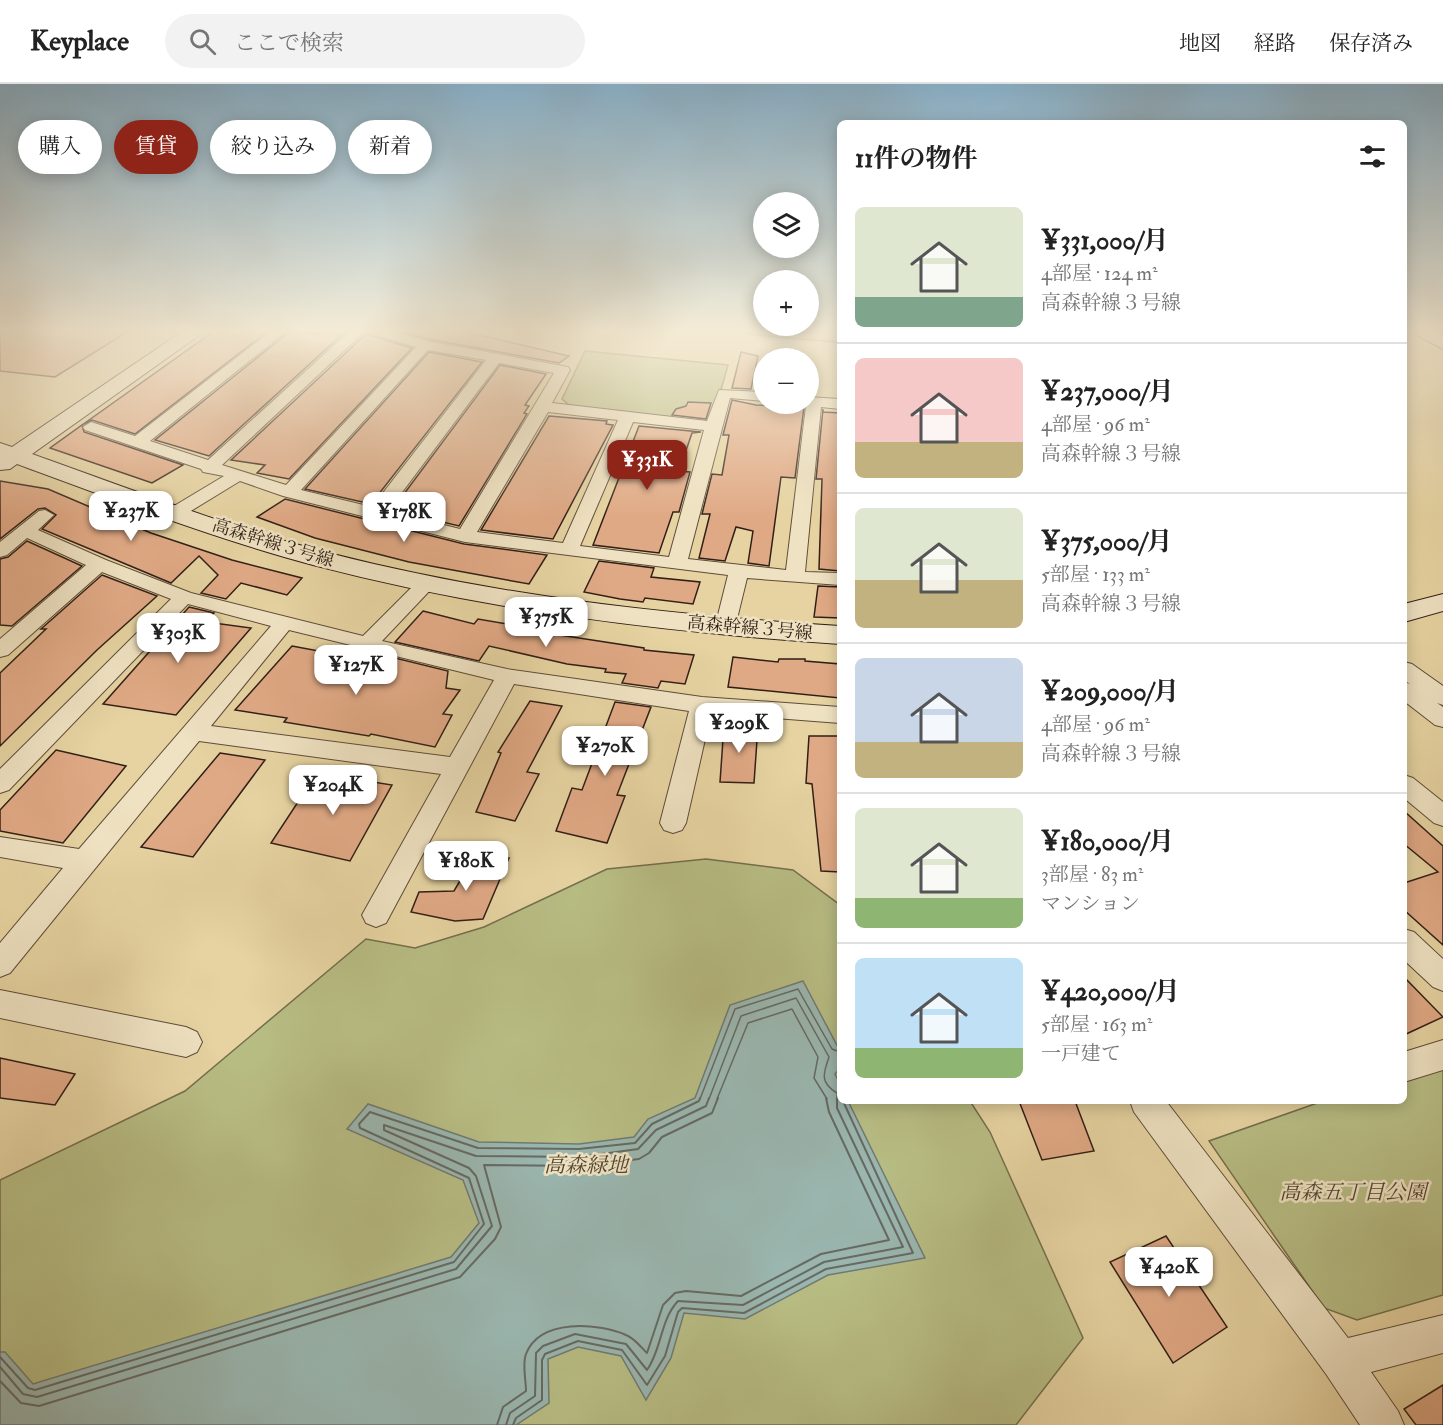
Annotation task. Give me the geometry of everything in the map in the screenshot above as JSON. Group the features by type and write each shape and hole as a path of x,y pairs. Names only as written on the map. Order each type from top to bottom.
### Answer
{"street":[{"path":"5,457 104,392"},
{"path":"137,443 203,392"},
{"path":"209,468 292,392"},
{"path":"289,492 382,392"},
{"path":"377,513 469,392"},
{"path":"465,536 551,392"},
{"path":"677,564 713,426 724,393 753,396"},
{"path":"819,403 837,404"},
{"path":"543,407 713,426"},
{"path":"795,577 810,414"},
{"path":"569,550 627,417"},
{"path":"91,427 209,468 289,492 465,536 677,564 795,577 837,579"},
{"name":"高森幹線３号線","path":"5,457 320,558 426,584 627,616 725,627 837,635"},
{"path":"175,513 238,475"},
{"path":"0,551 45,515"},
{"path":"26,531 99,564 184,597 367,644 507,676 702,705 837,715"},
{"path":"0,650 99,564"},
{"path":"725,627 740,571"},
{"path":"367,644 426,584"},
{"path":"0,784 184,597"},
{"path":"1407,612 1443,602"},
{"path":"0,964 83,860 195,732 284,623"},
{"path":"1407,671 1443,697"},
{"path":"376,915 507,676"},
{"path":"1407,692 1443,719"},
{"path":"673,823 702,705"},
{"path":"195,732 457,767"},
{"path":"1407,786 1443,816"},
{"path":"0,847 83,860"},
{"path":"1407,944 1443,978"},
{"path":"0,1004 186,1042"},
{"path":"1407,1065 1443,1055"},
{"path":"1148,1104 1340,1360 1384,1425"},
{"path":"1340,1360 1443,1334"}],"green space":[{"path":"566,392 721,392 712,422 570,406 562,399"},
{"name":"高森緑地","path":"706,859 793,870 837,903 837,1104 972,1104 990,1132 1083,1338 1016,1425 0,1425 0,1180 185,1091 366,939 415,948 484,927 607,869"},
{"name":"高森五丁目公園","path":"1443,1065 1443,1295 1357,1320 1324,1308 1209,1141 1314,1104 1407,1104 1407,1075"}],"water":[{"path":"803,981 837,1045 837,1072 835,1074 837,1104 849,1104 925,1258 828,1275 745,1319 684,1313 671,1358 646,1400 621,1356 578,1347 548,1359 549,1403 516,1425 0,1425 0,1352 5,1352 33,1384 451,1257 479,1223 463,1180 347,1129 368,1104 479,1142 579,1144 634,1137 648,1119 695,1098 730,1005"}],"building":[{"path":"129,392 190,392 135,434 92,420 82,425"},
{"path":"215,392 280,392 209,456 155,440"},
{"path":"304,392 371,392 289,479 257,473 265,465 231,460"},
{"path":"393,392 459,392 371,504 305,489"},
{"path":"480,392 534,392 525,405 529,406 524,413 527,414 459,526 392,510"},
{"path":"732,400 753,404 753,414 803,414 795,478 781,477 769,566 748,563 753,531 736,527 725,561 699,558 710,514 702,514 712,474 722,475 729,435 723,435"},
{"path":"688,402 711,403 706,419 672,415 676,409 686,406"},
{"path":"823,409 823,412 837,413 837,571 819,569 822,479 816,479"},
{"path":"549,416 607,421 606,424 613,425 553,539 481,530"},
{"path":"82,425 84,432 183,465 152,483 50,448"},
{"path":"639,426 701,432 692,433 679,471 690,472 679,512 673,512 659,553 593,545"},
{"path":"0,481 48,489 151,533 232,560 302,578 287,595 241,583 226,599 201,593 218,575 199,556 171,583 42,529 56,515 45,508 38,509 0,539"},
{"path":"285,499 464,544 547,555 529,584 409,562 315,538 257,517"},
{"path":"27,541 82,566 12,626 0,625 0,559 8,557"},
{"path":"599,561 654,568 651,577 700,582 693,604 645,598 643,602 584,592"},
{"path":"102,575 157,596 97,650 0,746 0,673 46,629 41,629"},
{"path":"818,586 837,587 837,618 814,617"},
{"path":"189,607 214,613 206,622 251,628 176,715 103,704"},
{"path":"423,611 474,624 478,619 547,631 546,633 644,648 644,650 694,655 685,684 661,681 658,688 622,683 626,674 605,672 606,669 567,664 489,646 479,661 395,642"},
{"path":"292,646 377,662 383,655 448,671 446,688 460,690 443,714 452,715 435,747 371,734 369,736 284,722 287,718 235,710"},
{"path":"733,657 778,662 779,659 805,659 805,661 837,664 837,698 728,687"},
{"path":"530,701 562,706 527,772 539,774 515,821 476,812 501,753 498,752"},
{"path":"615,702 651,707 617,795 625,796 607,843 556,831 572,788 582,790"},
{"path":"724,725 758,726 754,783 720,782"},
{"path":"809,736 837,736 837,872 821,871 812,784 806,783"},
{"path":"56,750 126,766 63,843 0,831 0,810"},
{"path":"220,753 265,760 193,857 141,847"},
{"path":"317,773 392,785 350,861 271,843"},
{"path":"1407,814 1443,846 1443,945 1407,913 1407,882 1438,872 1407,846"},
{"path":"477,852 509,858 483,919 455,921 411,912 419,892 454,891"},
{"path":"1407,980 1443,1017 1407,1034"},
{"path":"0,1058 75,1074 55,1105 0,1098"},
{"path":"1020,1104 1076,1104 1094,1151 1042,1160"},
{"path":"1166,1236 1227,1327 1173,1363 1110,1262"},
{"path":"1443,1385 1443,1425 1416,1425 1404,1409"}]}
